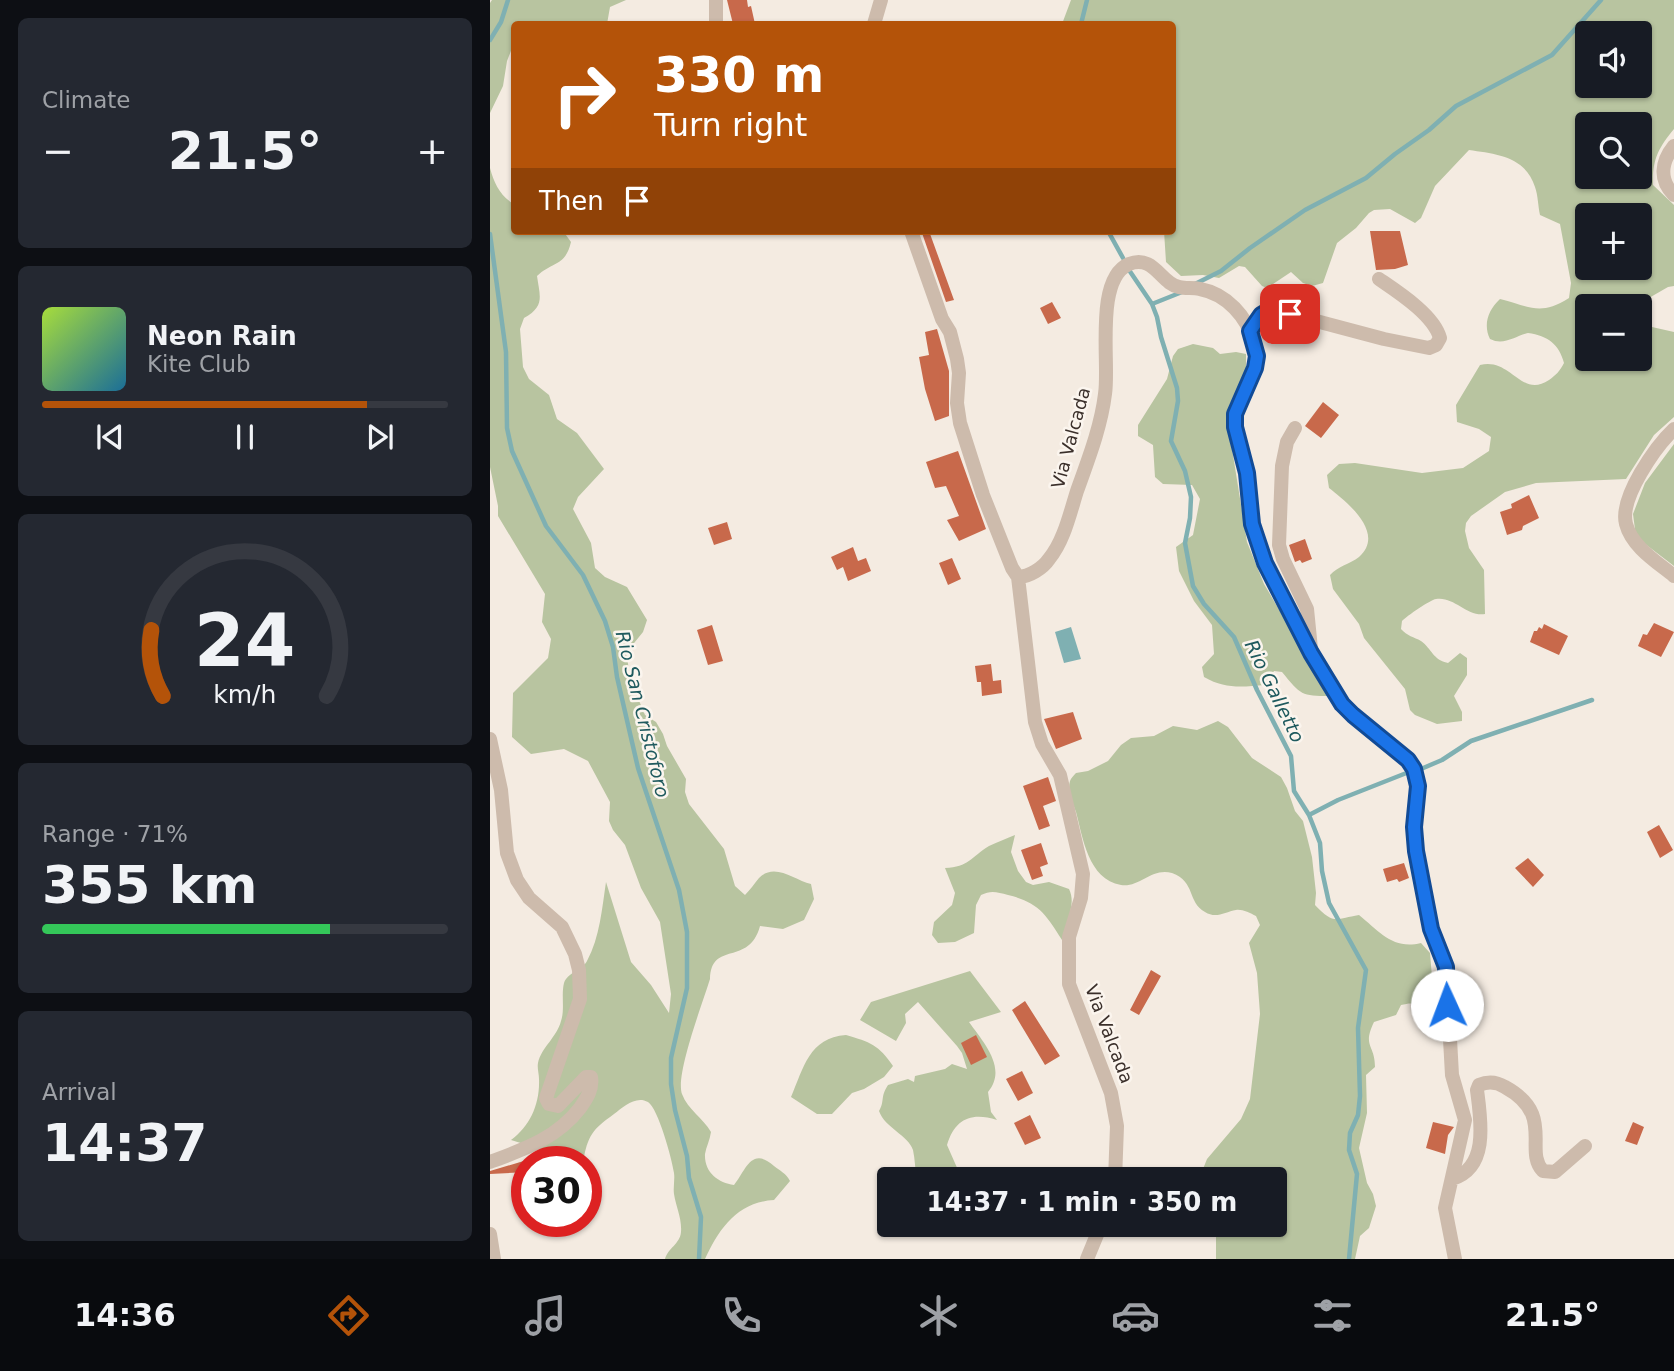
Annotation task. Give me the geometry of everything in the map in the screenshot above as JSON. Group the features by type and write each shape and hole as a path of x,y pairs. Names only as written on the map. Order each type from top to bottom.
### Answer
{"street":[{"path":"716,0 716,21"},
{"path":"875,21 881,0"},
{"path":"1674,146 1664,164 1663,180 1674,195"},
{"name":"Via Valcada","path":"912,235 942,319 950,331 959,373 957,411 974,468 1012,568 1018,577 1035,722 1042,744 1060,775 1083,874 1081,898 1069,937 1069,984 1111,1093 1116,1126 1115,1167"},
{"name":"Via Valcada","path":"1018,577 1030,574 1048,562 1071,512 1102,411 1107,366 1108,304 1112,286 1122,268 1133,263 1143,263 1159,271 1178,287 1199,288 1220,296 1233,306 1250,331 1257,356 1255,368 1235,414 1235,427 1247,473 1252,524 1265,563 1328,683 1353,715 1408,760 1414,769 1418,786 1414,827 1416,851 1431,929 1446,967 1452,1075 1465,1121 1445,1208 1455,1259"},
{"path":"1250,331 1261,315 1271,309 1384,339 1429,348 1436,345 1440,338 1438,330 1401,294 1379,279"},
{"path":"1294,429 1287,442 1282,466 1279,545 1307,609 1311,653"},
{"path":"1674,429 1646,464 1626,510 1625,523 1631,536 1644,552 1674,576"},
{"path":"490,739 501,790 508,853 517,880 529,898 562,927 575,954 579,970 580,999 546,1098 549,1104 558,1106 586,1077 591,1077 592,1081 589,1096 569,1121 539,1143 490,1162"},
{"path":"1452,1180 1465,1175 1475,1160 1482,1126 1477,1090 1479,1085 1486,1082 1499,1083 1528,1104 1536,1127 1538,1165 1543,1171 1555,1172 1585,1146"},
{"path":"490,1234 494,1259"},
{"path":"1087,1259 1096,1237"}],"green space":[{"path":"492,0 626,0 610,7 608,21 511,21 511,51 503,86 490,113"},
{"path":"1071,0 1674,0 1674,129 1657,155 1653,185 1674,205 1674,286 1652,296 1652,294 1575,294 1575,371 1652,371 1652,327 1674,332 1674,417 1654,435 1626,479 1536,483 1505,492 1471,516 1466,523 1469,548 1484,570 1485,614 1472,612 1449,600 1436,599 1402,621 1401,629 1425,644 1443,662 1448,663 1460,653 1467,658 1467,675 1454,696 1462,712 1462,721 1437,724 1415,715 1410,710 1405,689 1364,638 1359,624 1333,589 1330,575 1359,557 1366,548 1368,538 1366,528 1354,510 1329,488 1327,475 1339,464 1355,463 1422,473 1463,468 1489,451 1491,437 1479,429 1457,422 1456,405 1480,365 1500,367 1531,385 1549,380 1564,363 1556,346 1541,336 1528,333 1505,341 1495,341 1490,339 1487,328 1492,308 1500,299 1543,308 1569,298 1571,283 1560,224 1540,215 1535,187 1517,163 1508,158 1469,150 1435,186 1421,218 1415,223 1390,209 1369,213 1337,243 1323,283 1312,286 1303,283 1291,272 1267,288 1245,267 1239,266 1219,278 1203,275 1181,276 1166,262 1164,235 1176,235 1176,21 1063,21"},
{"path":"490,168 498,189 511,202 511,235 566,235 571,242 562,260 537,276 540,300 531,314 524,318 520,329 523,367 529,379 549,395 557,419 577,433 604,469 578,497 573,509 591,543 595,568 605,577 627,587 647,620 643,632 626,653 631,680 645,715 656,722 686,779 685,792 689,804 724,849 735,886 745,895 759,878 771,872 778,872 811,884 814,899 804,920 783,929 760,926 748,946 723,956 712,967 686,1055 681,1085 685,1100 711,1132 705,1154 707,1166 713,1176 734,1185 750,1163 760,1158 783,1172 790,1181 774,1200 750,1206 731,1219 716,1237 705,1259 665,1259 680,1236 681,1222 674,1194 671,1157 660,1123 648,1102 639,1100 621,1108 601,1124 592,1134 587,1146 530,1146 511,1140 524,1128 536,1106 540,1058 561,1021 564,983 585,964 595,942 606,882 631,962 651,985 669,1013 671,994 660,922 641,888 625,845 613,830 609,821 610,802 588,761 564,749 531,754 512,737 513,693 548,658 551,639 542,622 545,594 498,516 490,467"},
{"path":"1193,344 1213,348 1220,354 1246,354 1246,374 1229,406 1228,424 1247,542 1264,584 1330,696 1302,693 1282,672 1274,671 1265,685 1233,686 1204,677 1202,667 1214,654 1212,625 1194,601 1179,571 1176,547 1193,535 1200,499 1192,485 1163,484 1155,477 1153,445 1138,436 1138,425 1167,379 1173,356 1178,349"},
{"path":"1674,444 1674,566 1636,537 1633,514 1645,483"},
{"path":"1218,721 1228,727 1252,758 1281,777 1295,811 1303,821 1312,857 1315,905 1327,916 1335,919 1359,915 1395,942 1411,945 1421,943 1430,953 1432,977 1444,999 1437,1021 1418,1005 1408,1004 1401,1005 1396,1015 1374,1022 1371,1030 1369,1041 1375,1067 1366,1075 1367,1113 1359,1148 1367,1183 1376,1206 1369,1228 1360,1236 1355,1259 1216,1259 1216,1237 1287,1237 1287,1167 1204,1167 1207,1159 1241,1119 1250,1099 1260,1014 1257,973 1249,943 1260,925 1256,916 1243,911 1217,915 1205,912 1199,908 1185,881 1172,873 1158,873 1128,885 1110,881 1094,866 1085,845 1069,789 1070,781 1076,773 1088,771 1108,761 1121,745 1131,738 1154,736 1173,726 1197,730"},
{"path":"1015,835 1011,852 1018,871 1026,882 1033,885 1049,882 1069,889 1072,901 1062,940 1046,916 1034,905 991,892 981,895 976,905 974,933 955,942 938,943 932,935 934,922 952,905 955,893 945,868 965,864 989,846"},
{"path":"970,971 1001,1012 969,1022 986,1047 994,1065 994,1083 988,1092 991,1112 997,1120 979,1117 959,1124 947,1145 957,1167 915,1167 910,1145 886,1122 879,1111 888,1085 908,1079 914,1082 915,1076 945,1069 952,1064 967,1069 962,1053 918,1002 905,1014 906,1023 896,1041 860,1020 871,1002"},
{"path":"846,1035 873,1045 893,1066 884,1077 852,1093 832,1114 817,1114 791,1097 804,1065 816,1048 834,1037"}],"water":[{"path":"1071,627 1081,659 1064,663 1055,632"}],"building":[{"path":"727,0 747,0 754,21 732,21"},
{"path":"1370,231 1400,231 1408,265 1376,270"},
{"path":"923,235 930,235 954,300 946,302"},
{"path":"1052,302 1061,318 1048,324 1040,308"},
{"path":"937,329 949,371 949,416 935,421 919,357 929,355 925,332"},
{"path":"1323,402 1339,415 1321,438 1305,426"},
{"path":"958,451 986,529 959,541 947,520 959,516 946,486 935,488 926,462"},
{"path":"1529,495 1539,518 1523,526 1522,530 1507,535 1500,512 1512,508 1511,504"},
{"path":"727,522 732,539 714,545 708,528"},
{"path":"1305,539 1312,559 1302,563 1300,560 1295,562 1289,545"},
{"path":"853,547 858,561 866,558 871,571 848,581 843,567 837,570 831,557"},
{"path":"952,558 961,579 948,585 939,563"},
{"path":"1654,623 1674,632 1661,657 1638,646 1643,634 1647,635"},
{"path":"1544,624 1568,636 1559,655 1530,642 1534,631 1539,627 1542,629"},
{"path":"712,625 723,661 708,665 697,630"},
{"path":"991,664 993,681 1001,680 1002,693 982,696 981,682 977,682 975,666"},
{"path":"1073,712 1082,739 1056,749 1044,719"},
{"path":"1048,777 1056,801 1043,806 1050,826 1039,830 1023,786"},
{"path":"1659,825 1673,850 1660,858 1647,832"},
{"path":"1041,843 1048,864 1040,867 1043,876 1032,880 1021,850"},
{"path":"1528,858 1544,875 1533,887 1515,868"},
{"path":"1404,863 1409,878 1399,882 1397,879 1387,882 1383,869"},
{"path":"1151,970 1161,976 1139,1015 1130,1010"},
{"path":"1025,1001 1060,1056 1045,1065 1012,1010"},
{"path":"976,1035 987,1057 971,1065 961,1043"},
{"path":"1022,1071 1033,1093 1018,1101 1006,1079"},
{"path":"1030,1115 1041,1138 1025,1145 1014,1123"},
{"path":"1433,1122 1454,1127 1448,1135 1445,1154 1426,1148"},
{"path":"1633,1122 1644,1127 1637,1145 1625,1141"},
{"path":"511,1165 511,1173 490,1174 490,1171"}],"waterway":[{"name":"Rio San Cristoforo","path":"490,40 501,22 508,0"},
{"name":"Rio Galletto","path":"1082,21 1087,0"},
{"path":"1195,284 1221,271 1305,210 1366,178 1456,106 1552,55 1601,0"},
{"name":"Rio San Cristoforo","path":"490,234 506,352 507,428 512,451 546,526 583,575 605,621 613,647 617,677 638,768 679,890 687,932 687,988 671,1058 671,1084 687,1156 689,1178 701,1217 699,1259"},
{"name":"Rio Galletto","path":"1110,235 1123,258"},
{"name":"Rio Galletto","path":"1129,270 1152,304 1177,388 1178,401 1171,441 1185,471 1191,497 1185,543 1193,586 1204,604 1234,637 1257,690 1291,756 1294,791 1309,815 1320,843 1322,871 1329,903 1366,970 1358,1028 1360,1096 1358,1115 1350,1133 1349,1150 1357,1174 1349,1259"},
{"path":"1152,304 1182,292"},
{"path":"1421,769 1442,760 1471,741 1592,700"},
{"path":"1309,815 1338,800 1409,772"}],"route":[{"path":"1290,314 1271,309 1261,315 1250,331 1257,356 1249,385 1235,414 1235,427 1247,473 1252,524 1265,563 1328,683 1353,715 1408,760 1414,769 1418,786 1414,827 1416,851 1431,929 1446,967 1447,1005"}]}
